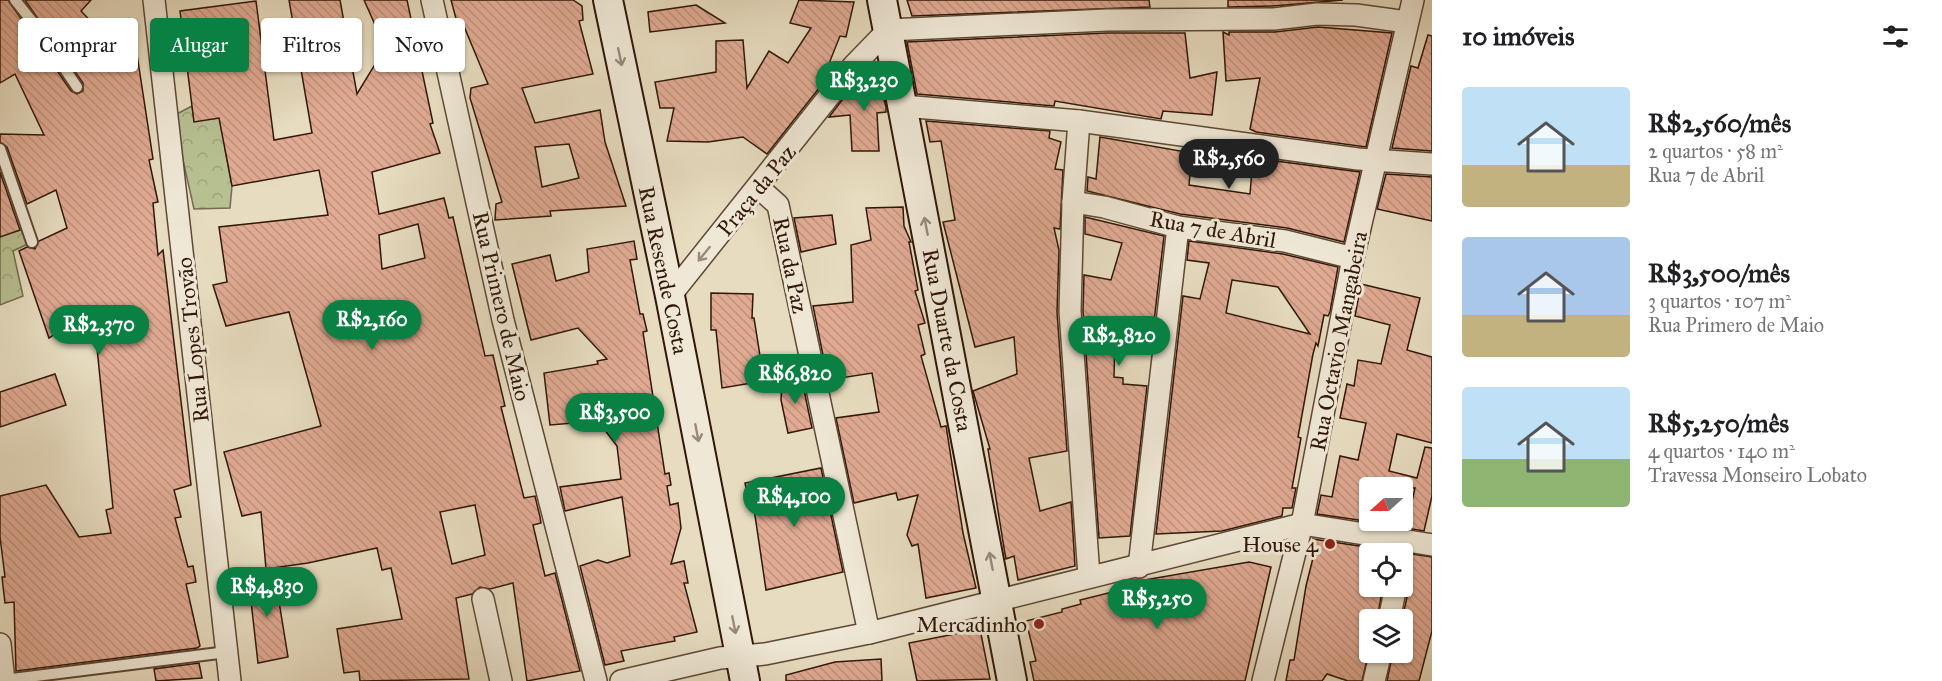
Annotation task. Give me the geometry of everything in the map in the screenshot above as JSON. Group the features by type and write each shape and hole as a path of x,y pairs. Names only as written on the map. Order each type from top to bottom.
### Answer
{"main road":[{"name":"Rua Resende Costa","path":"608,0 670,296 743,669"},
{"name":"Rua Duarte da Costa","path":"882,0 1012,681"}],"street":[{"name":"Rua Lopes Trovão","path":"154,0 230,681"},
{"name":"Rua Primero de Maio","path":"432,0 503,320 596,681"},
{"name":"Rua Octavio Mangabeira","path":"1263,681 1302,524 1353,258 1413,0"},
{"path":"888,30 1107,20 1274,19 1317,14 1356,15 1407,22"},
{"name":"Praça da Paz","path":"670,296 759,188 854,65 888,30"},
{"path":"903,106 1079,121 1377,160 1432,164"},
{"path":"1079,121 1073,202 1070,311 1089,576"},
{"name":"Rua da Paz","path":"759,188 778,205 869,633"},
{"name":"Rua 7 de Abril","path":"1073,202 1104,207 1178,227 1285,241 1353,258"},
{"path":"1139,567 1178,227"},
{"path":"621,681 720,658 743,669 998,599 1089,576 1139,567 1302,524 1380,543"},
{"path":"1413,548 1432,545"},
{"path":"483,599 501,681"},
{"path":"0,644 4,681"},
{"path":"1374,681 1378,663"}],"lane":[{"path":"15,0 35,24 77,87"},
{"path":"0,149 32,242"},
{"path":"4,681 227,652"}],"green space":[{"path":"192,106 194,121 235,116 225,149 232,186 230,208 194,209 173,116"},
{"path":"26,225 32,242 13,251 23,296 0,305 0,235 21,230"}],"building":[{"path":"0,0 8,0 20,18 18,18 18,72 58,72 71,91 77,94 83,91 83,83 75,72 138,72 138,61 153,159 149,160 158,202 153,203 158,255 163,250 191,485 174,490 181,517 175,518 188,567 193,566 196,582 186,584 200,646 197,648 16,671 14,602 5,603 2,577 5,577 0,537 0,496 46,485 79,537 111,533 106,510 113,508 93,308 49,338 19,251 27,247 35,249 39,241 67,228 56,190 27,204 7,147 0,142 0,134 44,135 15,74 0,83"},
{"path":"25,0 91,0 81,11 88,18 38,18"},
{"path":"289,0 340,0 343,18 292,18"},
{"path":"364,0 407,0 411,18 374,18 374,22"},
{"path":"451,0 573,0 582,6 583,20 579,21 593,74 522,88 535,123 600,110 605,142 626,206 550,211 551,216 495,220 496,204 502,202 470,98 471,88 488,84 465,29 465,18 456,18","holes":["569,144 579,178 542,187 535,147"]},
{"path":"799,0 854,2 846,37 840,36 826,71 831,73 767,154 743,137 708,142 667,141 674,108 660,108 655,82 716,72 716,41 743,40 747,88 769,51 788,63 811,28 790,23"},
{"path":"907,0 1149,0 1150,7 912,16"},
{"path":"1228,0 1343,0 1228,7"},
{"path":"256,1 261,40 261,72 265,72 274,140 312,133 301,72 353,72 357,94 374,66 374,72 422,72 433,123 430,124 440,153 372,172 379,214 444,198 449,218 453,217 485,356 493,355 505,406 501,407 524,498 535,496 541,523 533,525 545,576 555,573 580,671 527,681 513,583 490,589 480,587 472,594 456,598 469,679 360,681 359,671 344,673 337,629 402,619 391,568 382,570 377,548 308,563 266,569 261,512 242,516 224,452 321,426 289,312 226,326 213,285 227,282 219,227 328,215 319,170 232,186 219,118 194,122 188,72 249,72 249,18 181,18 180,11","holes":["418,224 425,258 382,269 379,235","475,505 485,555 452,564 440,512"]},
{"path":"696,5 725,23 650,32 648,12"},
{"path":"1318,27 1392,33 1366,147 1256,132 1250,129 1260,78 1226,81 1223,32 1229,35 1229,32 1275,32"},
{"path":"1107,33 1185,33 1190,78 1217,72 1212,115 1163,111 1161,119 1055,101 1054,106 917,94 907,42"},
{"path":"1428,35 1432,36 1432,151 1392,148 1411,66 1418,68"},
{"path":"876,69 886,107 886,112 877,113 879,151 852,151 850,115 829,117 856,82 859,83 864,74"},
{"path":"926,121 1050,131 1049,138 1061,142 1055,169 1063,170 1060,229 1054,228 1059,250 1057,312 1067,451 1029,458 1040,511 1071,502 1075,566 1018,580 1014,556 1006,559 988,449 990,449 973,391 1017,374 1014,337 975,347 943,222 955,220 941,141 930,142"},
{"path":"1100,137 1192,153 1189,185 1250,194 1253,158 1360,172 1344,242 1287,228 1180,214 1087,191 1088,177 1096,179"},
{"path":"0,172 20,230 0,237"},
{"path":"1386,174 1432,177 1432,221 1377,209"},
{"path":"903,207 904,226 911,242 909,242 918,290 915,291 925,323 918,325 925,354 921,356 941,427 946,426 963,533 976,588 926,598 918,544 912,546 907,535 918,495 898,500 896,493 854,503 836,418 879,412 872,373 828,380 813,306 853,302 851,245 871,240 866,208"},
{"path":"832,215 836,244 801,252 794,218"},
{"path":"1085,217 1164,236 1151,347 1115,338 1114,377 1123,378 1123,384 1147,386 1130,536 1099,538 1083,311 1084,275 1111,280 1122,243 1085,234"},
{"path":"634,241 637,259 630,260 640,314 643,314 647,331 643,332 665,474 669,473 671,485 667,486 670,505 678,503 681,528 671,564 684,561 688,583 684,583 697,632 674,637 675,641 621,651 624,661 605,665 580,566 598,560 607,563 630,556 622,497 565,511 560,487 621,479 617,446 598,421 550,425 544,373 598,364 597,361 607,359 578,328 531,340 512,264 550,255 556,281 589,272 587,249"},
{"path":"1189,241 1283,254 1338,267 1330,312 1328,316 1324,315 1318,346 1316,343 1313,354 1298,437 1301,438 1292,488 1296,488 1292,508 1283,508 1282,516 1222,531 1156,534 1183,296 1200,299 1209,263 1187,260","holes":["1232,280 1278,287 1310,334 1226,313"]},
{"path":"1361,284 1420,298 1407,350 1432,357 1432,443 1397,434 1389,471 1413,477 1359,477 1359,520 1317,514 1321,495 1332,497 1340,456 1358,460 1366,423 1340,418 1347,384 1354,386 1358,360 1381,364 1390,325 1355,316"},
{"path":"711,293 753,294 752,318 754,318 764,381 722,388 716,330 711,330"},
{"path":"55,374 66,405 0,427 0,392"},
{"path":"801,376 812,428 788,433 781,400 782,381"},
{"path":"1425,447 1432,448 1432,496 1424,531 1413,529 1415,488 1413,488 1413,477 1417,478"},
{"path":"821,468 843,572 766,590 753,502 749,503 745,483"},
{"path":"1313,539 1359,546 1359,597 1381,597 1379,609 1359,609 1359,663 1366,663 1362,681 1348,681 1327,674 1322,681 1286,681 1290,660 1294,660 1306,586 1315,550 1312,550"},
{"path":"1413,554 1432,557 1432,631 1419,681 1387,681 1391,663 1413,663 1413,609 1404,609 1407,597 1413,597"},
{"path":"1249,562 1271,567 1245,681 1034,681 1030,662 1036,661 1026,621 1062,612 1062,609 1081,604 1080,600 1145,584 1144,580"},
{"path":"274,571 288,657 258,663 248,575"},
{"path":"980,629 990,679 917,681 909,643"},
{"path":"881,659 882,681 786,681 786,675 835,662"},
{"path":"199,663 202,678 156,681 154,669"}],"place":[{"name":"House 4","path":"1330,544"},
{"name":"Mercadinho","path":"1039,624"}]}
